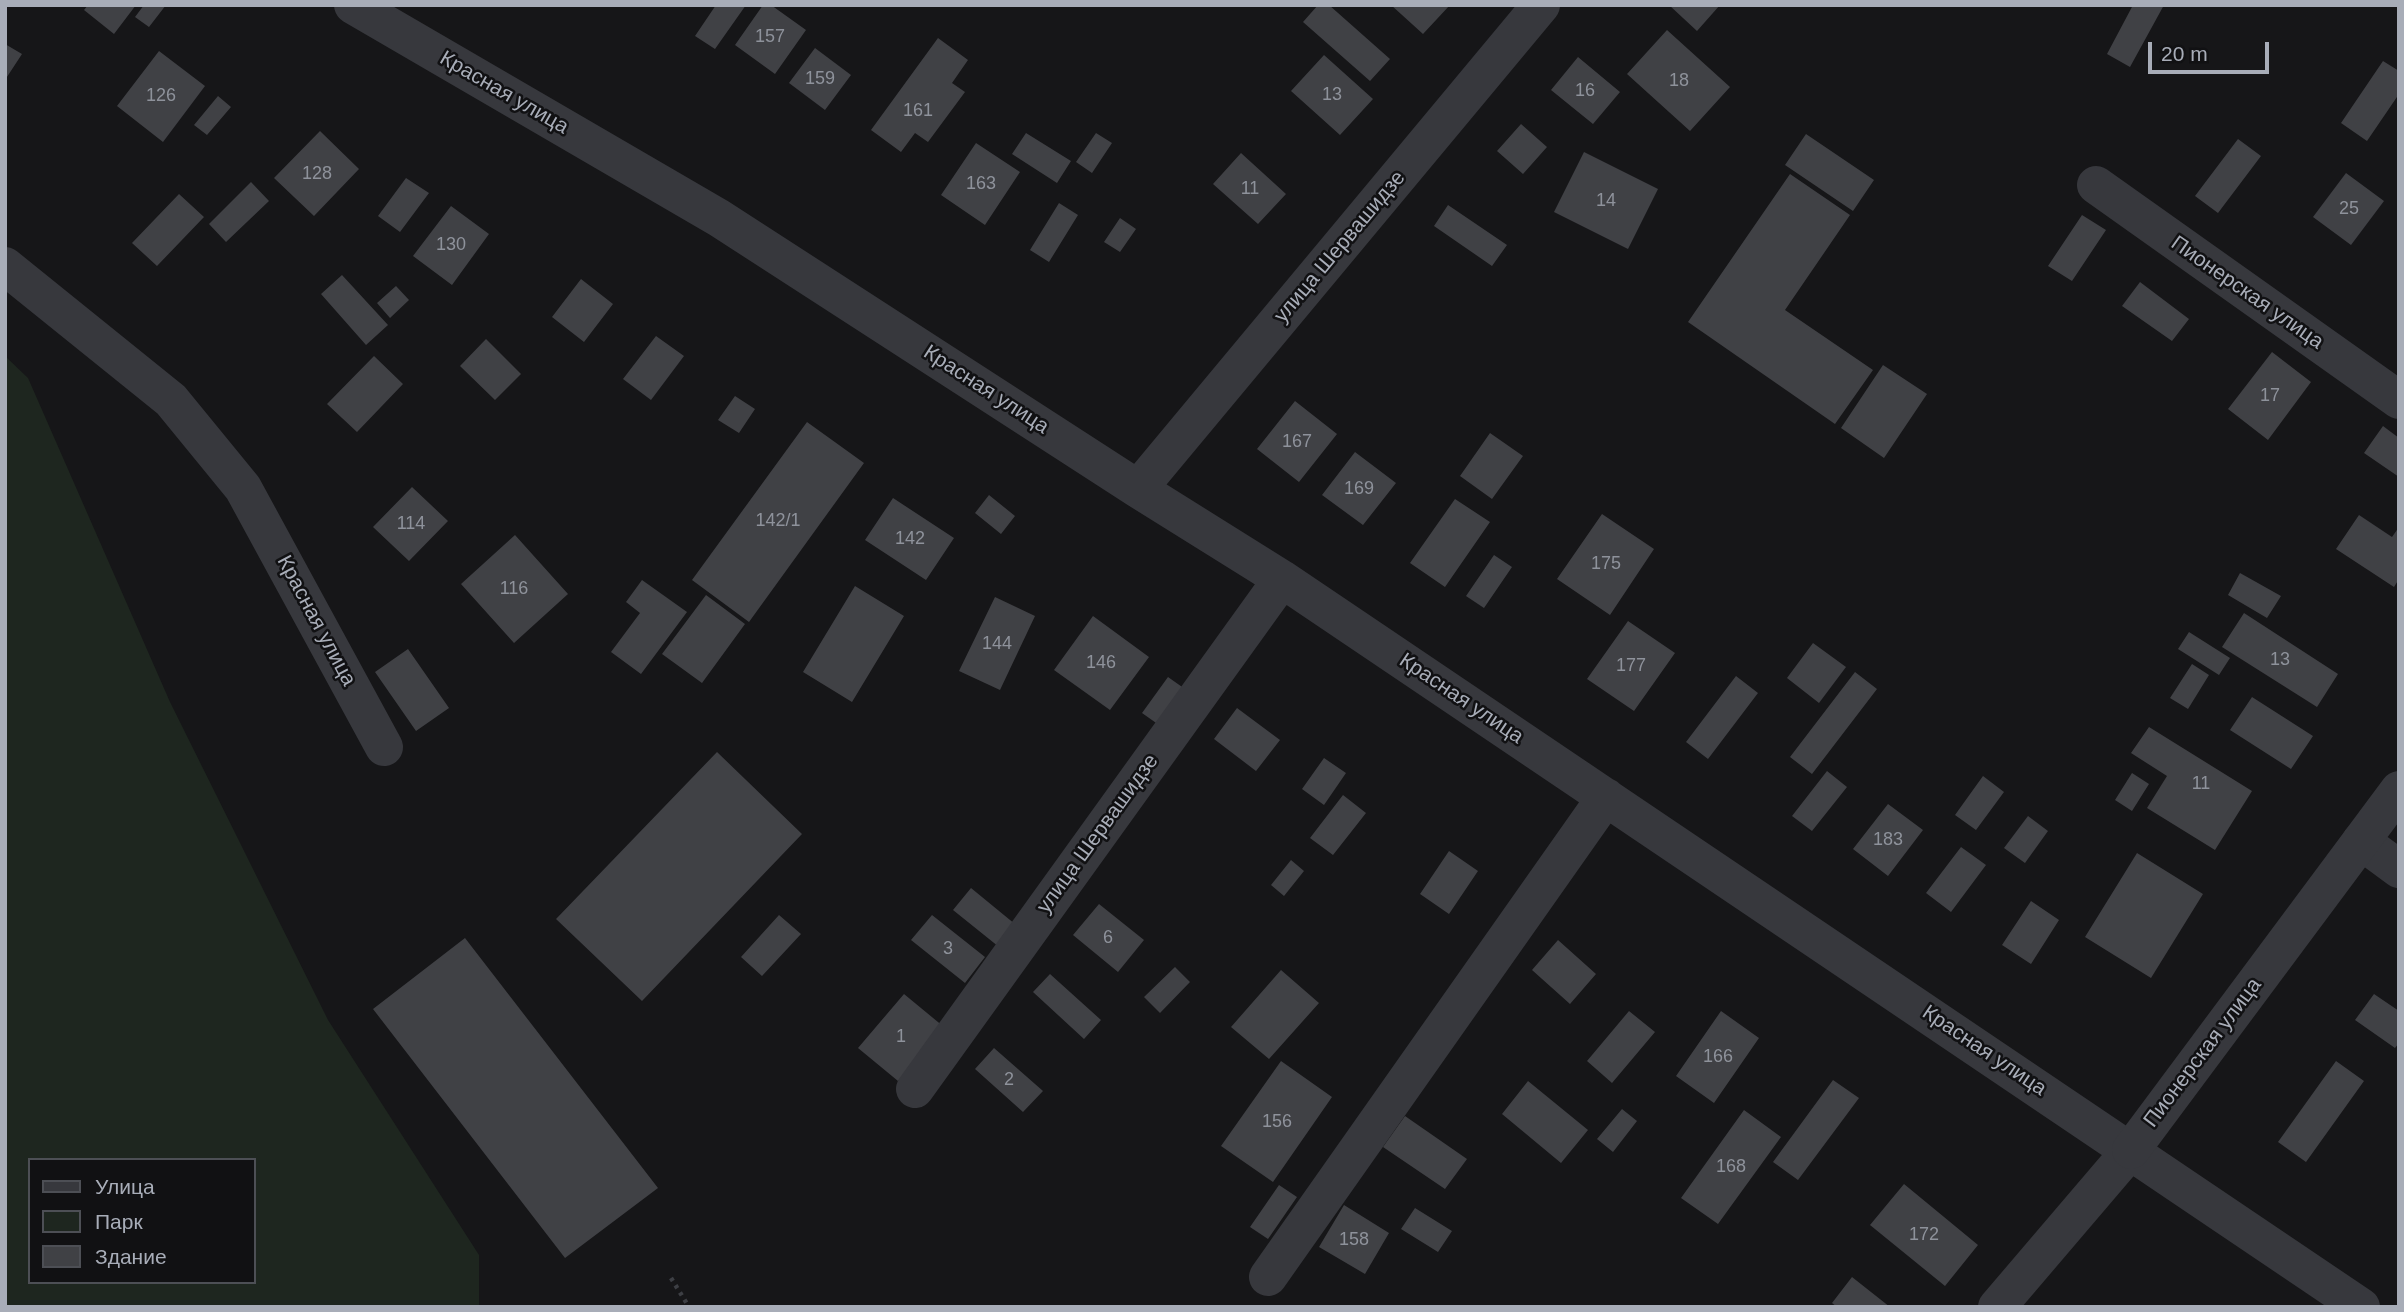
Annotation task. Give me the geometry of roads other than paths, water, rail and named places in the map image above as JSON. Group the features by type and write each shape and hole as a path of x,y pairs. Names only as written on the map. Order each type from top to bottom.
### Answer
{"street":[{"name":"Красная улица","path":"353,5 719,218 1282,579 2361,1307"},
{"name":"улица Шервашидзе","path":"1138,489 1541,5"},
{"name":"Пионерская улица","path":"2096,185 2399,400"},
{"name":"Красная улица","path":"5,266 171,400 243,488 384,747"},
{"name":"улица Шервашидзе","path":"915,1090 1282,579"},
{"name":"Пионерская улица","path":"1997,1307 2131,1150 2399,790"},
{"path":"1268,1278 1606,797"},
{"path":"2361,841 2399,869"}]}
